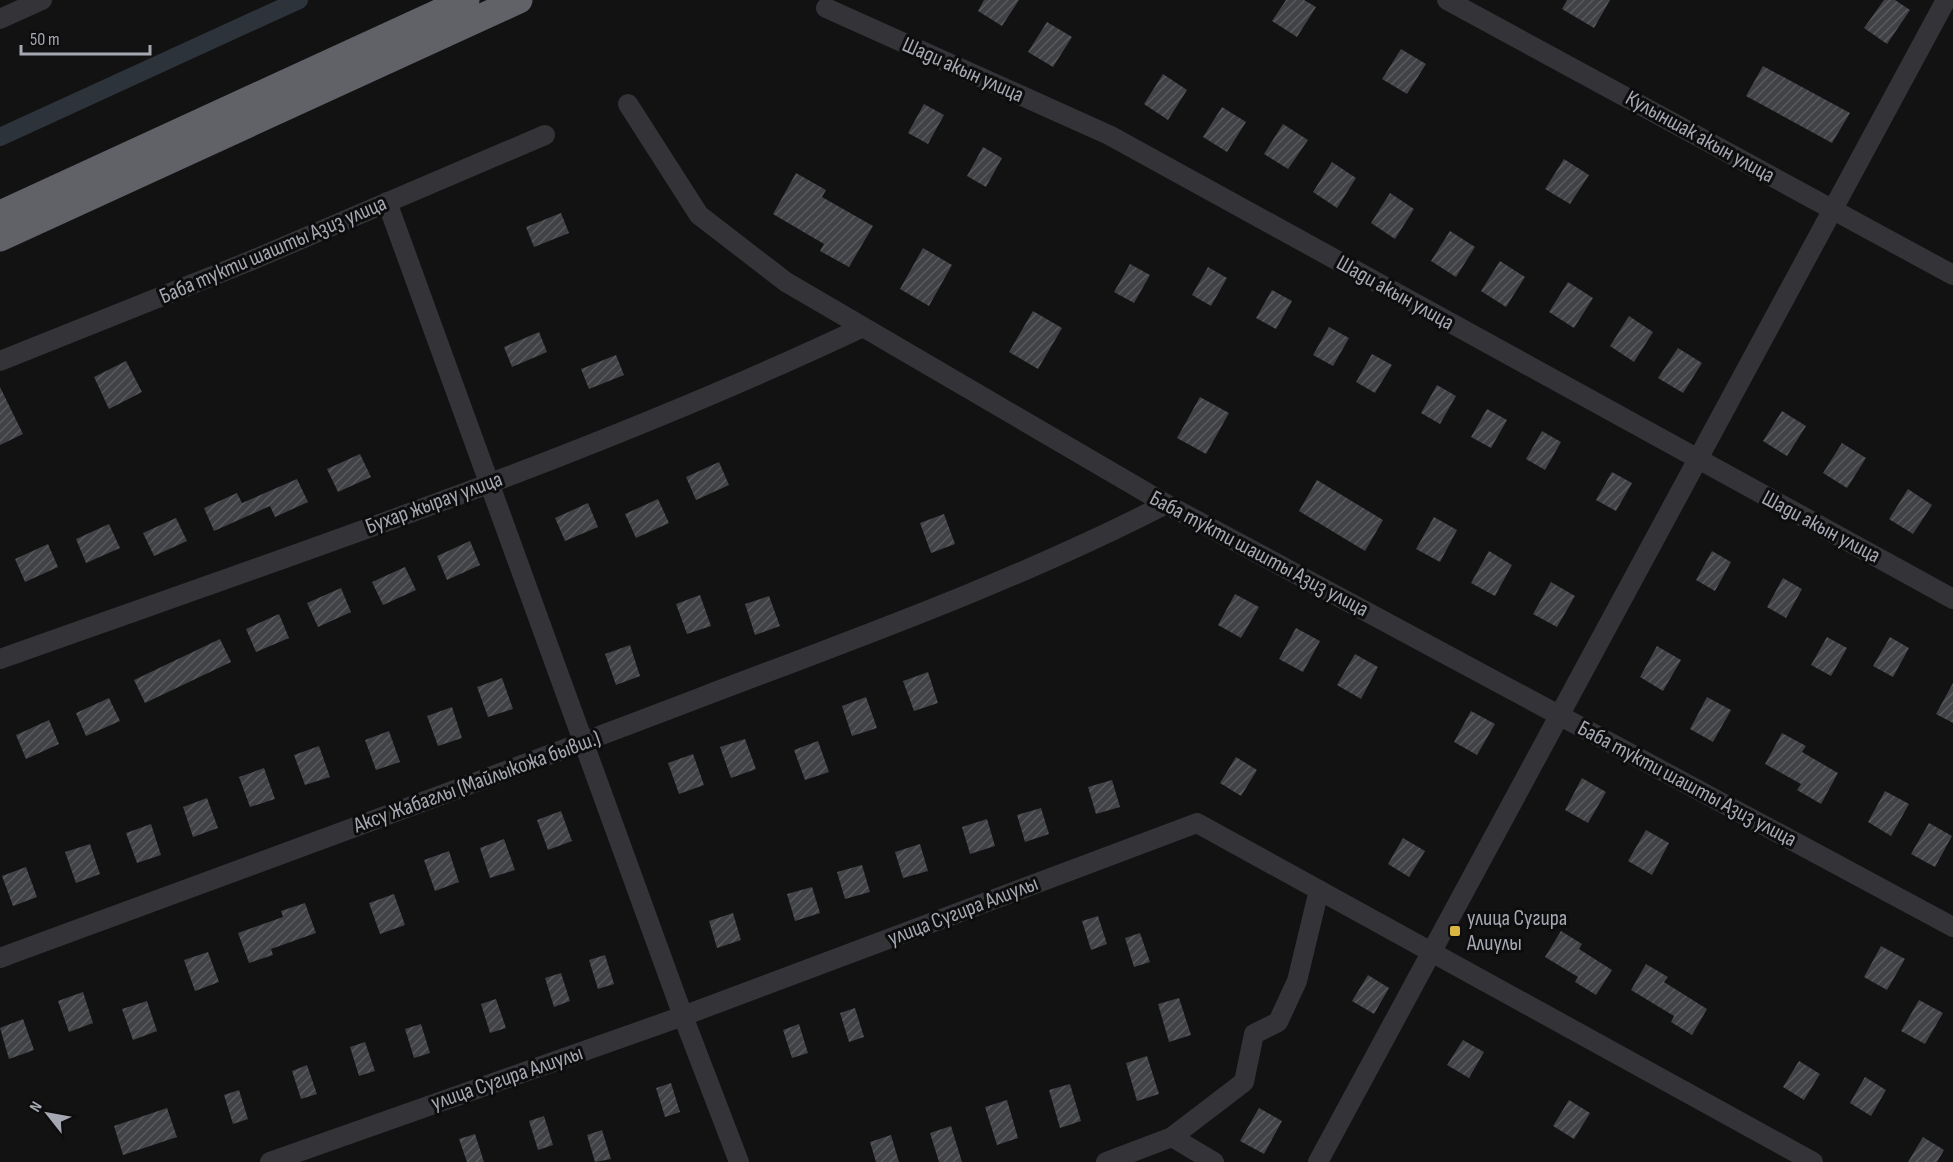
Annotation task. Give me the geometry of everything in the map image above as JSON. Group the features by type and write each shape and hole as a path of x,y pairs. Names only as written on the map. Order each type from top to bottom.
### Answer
{"highway":[{"path":"0,214 466,0"},
{"path":"0,238 519,0"}],"street":[{"path":"0,19 42,0"},
{"name":"Кулыншак акын улица","path":"1447,0 1953,275"},
{"path":"1317,1162 1946,0"},
{"name":"Шади акын улица","path":"826,8 1109,135 1953,599"},
{"name":"Баба тукти шашты Азиз улица","path":"628,104 699,215 786,282 861,328 1166,504 1953,927"},
{"name":"Баба тукти шашты Азиз улица","path":"0,361 545,135"},
{"path":"387,202 683,1016 740,1162"},
{"name":"Бухар жырау улица","path":"0,659 490,484 757,377 861,328"},
{"name":"Аксу Жабаглы (Майлыкожа бывш.)","path":"0,958 584,742 952,602 1096,540 1166,504"},
{"name":"улица Сугира Алиулы","path":"270,1162 683,1016 1197,823 1813,1162"},
{"path":"1106,1162 1172,1137 1244,1082 1254,1034 1278,1022 1297,981 1318,890"},
{"path":"1172,1137 1214,1162"}],"building":[{"path":"984,0 1019,0 1002,26 978,11"},
{"path":"1286,0 1304,0 1316,7 1297,37 1272,21"},
{"path":"1567,0 1610,0 1594,28 1562,9"},
{"path":"1884,0 1895,0 1910,10 1887,44 1864,28"},
{"path":"1047,22 1072,37 1053,67 1028,52"},
{"path":"1401,49 1426,64 1407,94 1382,79"},
{"path":"1763,66 1850,113 1832,143 1746,96"},
{"path":"1163,74 1187,90 1168,120 1144,104"},
{"path":"924,104 944,115 928,144 908,133"},
{"path":"1222,107 1246,122 1227,152 1203,137"},
{"path":"1283,124 1308,140 1288,169 1264,154"},
{"path":"983,147 1002,158 986,187 967,176"},
{"path":"1564,159 1589,175 1570,204 1545,189"},
{"path":"1332,162 1356,178 1337,208 1313,192"},
{"path":"796,173 826,190 822,197 873,226 849,267 820,251 824,244 773,214"},
{"path":"1390,193 1414,209 1395,239 1371,223"},
{"path":"561,213 569,233 534,247 526,227"},
{"path":"1450,231 1475,247 1456,277 1431,261"},
{"path":"923,248 952,265 929,306 900,289"},
{"path":"1500,261 1525,277 1506,307 1481,291"},
{"path":"1130,264 1150,275 1134,303 1114,292"},
{"path":"1208,267 1227,278 1211,306 1192,295"},
{"path":"1568,282 1593,298 1574,328 1549,312"},
{"path":"1272,290 1292,301 1276,329 1256,318"},
{"path":"1033,311 1062,328 1038,369 1009,352"},
{"path":"1629,316 1653,332 1634,362 1610,346"},
{"path":"1329,327 1349,338 1333,366 1313,355"},
{"path":"539,332 547,352 512,367 504,347"},
{"path":"1678,348 1702,363 1683,393 1658,378"},
{"path":"1372,354 1392,365 1375,393 1356,382"},
{"path":"616,355 624,375 589,389 581,369"},
{"path":"126,361 142,392 109,409 94,377"},
{"path":"1437,385 1456,396 1440,424 1421,413"},
{"path":"0,387 23,434 0,445"},
{"path":"1200,397 1229,413 1206,454 1177,438"},
{"path":"1487,409 1507,420 1491,448 1471,437"},
{"path":"1782,411 1806,426 1787,456 1763,441"},
{"path":"1542,431 1561,442 1545,470 1526,459"},
{"path":"1842,443 1866,458 1847,488 1823,473"},
{"path":"360,454 371,477 338,492 327,469"},
{"path":"719,462 729,485 696,500 686,477"},
{"path":"1612,472 1632,483 1616,511 1596,500"},
{"path":"297,479 308,502 275,517 270,506 214,531 204,508 237,493 242,503"},
{"path":"1317,480 1383,520 1365,551 1299,511"},
{"path":"1908,489 1932,505 1913,534 1889,519"},
{"path":"658,499 669,523 636,538 625,514"},
{"path":"588,503 598,527 565,541 555,518"},
{"path":"944,514 955,544 931,553 920,523"},
{"path":"1434,517 1457,530 1440,562 1416,549"},
{"path":"176,518 187,541 154,556 143,533"},
{"path":"109,524 120,548 86,563 76,539"},
{"path":"470,541 480,565 447,580 437,556"},
{"path":"48,544 58,567 25,582 15,559"},
{"path":"1489,551 1512,565 1495,596 1471,583"},
{"path":"1712,551 1731,562 1715,591 1696,580"},
{"path":"405,567 416,590 383,605 372,582"},
{"path":"1783,578 1802,589 1786,618 1767,607"},
{"path":"1551,582 1575,596 1557,627 1533,614"},
{"path":"341,588 351,612 318,627 307,603"},
{"path":"1235,594 1259,607 1241,638 1218,625"},
{"path":"700,595 711,626 687,634 676,604"},
{"path":"769,596 780,626 755,635 745,604"},
{"path":"279,614 289,638 256,652 246,629"},
{"path":"1296,628 1320,641 1303,672 1279,659"},
{"path":"1827,637 1847,648 1831,676 1811,665"},
{"path":"1890,637 1909,648 1893,677 1873,666"},
{"path":"220,639 231,662 145,703 134,680"},
{"path":"630,645 640,676 616,685 605,654"},
{"path":"1657,646 1681,660 1663,691 1640,677"},
{"path":"1355,654 1378,667 1361,699 1337,685"},
{"path":"928,672 938,703 914,711 903,681"},
{"path":"502,678 513,709 488,717 477,687"},
{"path":"1953,683 1953,723 1936,714"},
{"path":"866,697 877,728 852,736 842,706"},
{"path":"1707,697 1731,710 1713,742 1690,729"},
{"path":"109,698 120,721 86,736 76,713"},
{"path":"452,707 462,738 438,746 427,716"},
{"path":"1471,711 1495,724 1477,755 1454,742"},
{"path":"49,720 59,744 26,759 16,735"},
{"path":"389,731 400,762 376,770 365,740"},
{"path":"1782,733 1806,746 1802,752 1838,773 1821,804 1797,790 1801,784 1765,764"},
{"path":"745,739 756,769 731,778 720,747"},
{"path":"818,741 829,772 805,780 794,750"},
{"path":"319,746 330,777 305,785 294,755"},
{"path":"693,754 704,785 679,794 668,763"},
{"path":"1236,757 1257,770 1241,796 1220,783"},
{"path":"264,768 275,799 250,807 239,777"},
{"path":"1582,778 1606,792 1588,823 1565,810"},
{"path":"1112,780 1120,807 1096,814 1088,787"},
{"path":"1885,791 1909,804 1891,836 1868,822"},
{"path":"207,798 218,828 193,837 183,807"},
{"path":"1041,808 1049,834 1025,842 1017,815"},
{"path":"561,811 572,841 548,850 537,820"},
{"path":"987,819 995,846 970,854 962,827"},
{"path":"1929,823 1952,836 1935,867 1911,854"},
{"path":"151,824 161,855 137,863 126,833"},
{"path":"1646,830 1669,843 1652,875 1628,861"},
{"path":"1403,838 1425,851 1409,877 1388,864"},
{"path":"504,839 515,870 490,878 480,848"},
{"path":"90,844 100,874 76,883 65,852"},
{"path":"920,844 928,871 903,878 895,852"},
{"path":"449,851 459,882 435,891 424,860"},
{"path":"862,865 870,892 845,899 837,872"},
{"path":"26,867 37,897 13,906 2,876"},
{"path":"812,887 820,913 795,921 787,894"},
{"path":"394,894 405,925 380,934 369,903"},
{"path":"305,903 316,933 271,949 273,955 249,963 238,933 283,917 281,911"},
{"path":"733,913 741,940 717,948 709,921"},
{"path":"1098,916 1107,944 1091,950 1082,921"},
{"path":"1561,931 1582,944 1579,949 1612,970 1596,995 1575,982 1578,977 1545,957"},
{"path":"1140,933 1150,962 1134,967 1125,938"},
{"path":"1881,946 1905,959 1887,990 1864,977"},
{"path":"208,952 219,982 195,991 184,960"},
{"path":"605,955 614,984 598,989 589,960"},
{"path":"1646,964 1668,977 1664,982 1707,1009 1692,1035 1671,1022 1674,1016 1631,990"},
{"path":"561,973 570,1001 554,1007 545,978"},
{"path":"1368,975 1389,988 1374,1014 1352,1001"},
{"path":"83,992 93,1023 69,1032 58,1001"},
{"path":"1179,998 1191,1035 1169,1042 1158,1004"},
{"path":"496,999 506,1028 490,1033 481,1004"},
{"path":"1919,1000 1943,1013 1925,1044 1901,1031"},
{"path":"147,1001 157,1031 133,1040 122,1009"},
{"path":"855,1008 864,1037 849,1042 840,1013"},
{"path":"23,1019 34,1050 9,1059 0,1028"},
{"path":"421,1024 430,1053 414,1058 405,1029"},
{"path":"799,1024 808,1053 792,1058 783,1030"},
{"path":"1463,1040 1484,1052 1469,1078 1447,1065"},
{"path":"365,1042 375,1071 359,1076 350,1047"},
{"path":"1147,1056 1159,1094 1137,1101 1126,1063"},
{"path":"1799,1061 1820,1074 1804,1100 1783,1087"},
{"path":"307,1065 317,1094 301,1099 292,1071"},
{"path":"1865,1077 1886,1090 1871,1116 1850,1103"},
{"path":"671,1083 680,1112 665,1117 656,1088"},
{"path":"1070,1084 1081,1121 1060,1128 1049,1090"},
{"path":"239,1090 248,1119 233,1124 224,1095"},
{"path":"1007,1100 1018,1138 997,1145 985,1107"},
{"path":"1569,1100 1590,1113 1574,1139 1553,1126"},
{"path":"167,1108 177,1137 123,1155 114,1126"},
{"path":"1259,1108 1282,1121 1264,1154 1240,1141"},
{"path":"544,1116 553,1145 538,1150 529,1121"},
{"path":"951,1126 962,1162 939,1162 930,1133"},
{"path":"602,1130 611,1159 595,1162 587,1135"},
{"path":"475,1134 484,1162 467,1162 459,1139"},
{"path":"891,1135 899,1162 876,1162 870,1142"},
{"path":"1923,1137 1944,1150 1937,1162 1908,1162"}],"waterway":[{"path":"0,137 299,0"}],"place":[{"name":"улица Сугира Алиулы","path":"1455,931"}]}
